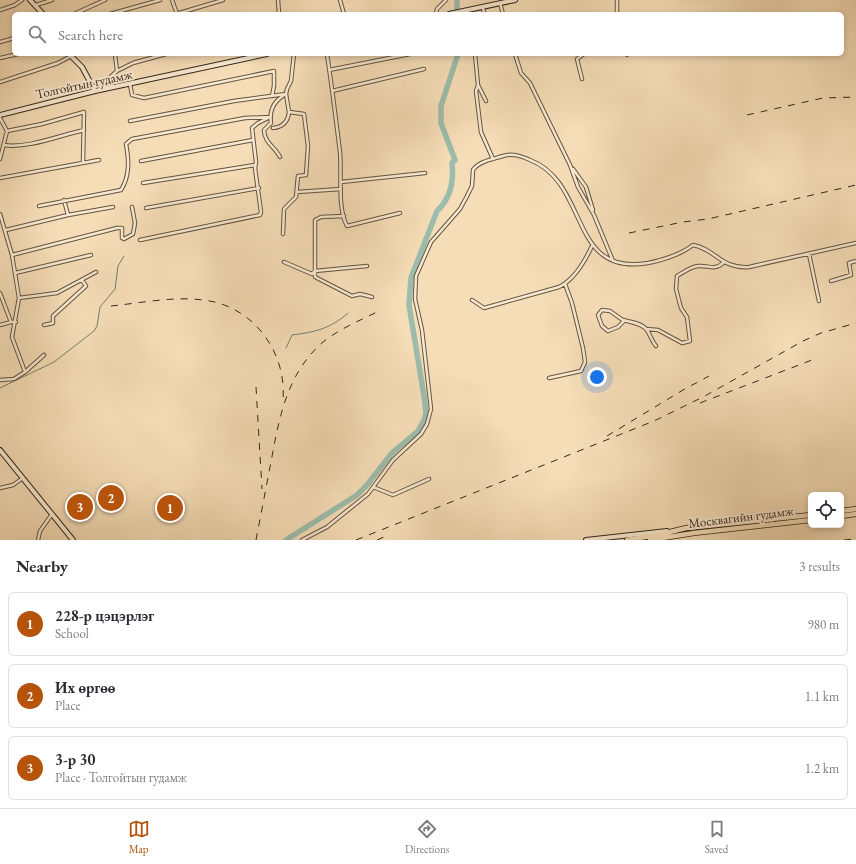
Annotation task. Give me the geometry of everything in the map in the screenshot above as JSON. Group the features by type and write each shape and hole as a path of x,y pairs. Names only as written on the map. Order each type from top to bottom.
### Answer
{"highway":[{"path":"844,511 856,509"},
{"path":"844,516 856,514"},
{"name":"Москвагийн гудамж","path":"627,540 658,535 675,530 808,515"},
{"name":"Москвагийн гудамж","path":"650,540 808,520"}],"main road":[{"path":"30,0 41,12"},
{"path":"458,12 515,0"},
{"path":"73,56 82,67 94,89"},
{"name":"Толгойтын гудамж","path":"0,115 94,89 130,84 258,56"},
{"path":"0,450 72,540"},
{"path":"586,540 667,532"}],"street":[{"path":"0,10 16,5 22,0"},
{"path":"36,5 52,0"},
{"path":"78,12 105,0"},
{"path":"117,12 160,0"},
{"path":"172,0 175,12"},
{"path":"183,12 223,0"},
{"path":"278,0 279,12"},
{"path":"340,0 343,12"},
{"path":"436,12 437,9 446,0"},
{"path":"616,0 617,12"},
{"path":"500,3 502,12"},
{"path":"483,6 484,12"},
{"path":"0,42 12,39"},
{"path":"0,58 12,55"},
{"path":"0,82 52,66 70,56"},
{"path":"115,56 117,71"},
{"path":"94,89 104,83 117,71 133,63 159,56"},
{"path":"273,128 279,127 287,121 289,112 286,94 291,81 294,56"},
{"path":"327,56 340,152 341,189 344,216 347,226 400,213"},
{"path":"329,70 400,56"},
{"path":"475,56 478,85 486,101"},
{"path":"516,56 521,73 530,83 570,165 578,187 594,215"},
{"path":"581,56 577,59 582,79"},
{"path":"332,92 424,69"},
{"path":"130,84 132,95 144,98 274,71 272,96"},
{"path":"478,85 476,91 481,132 493,159"},
{"path":"130,121 234,101 286,94"},
{"path":"280,158 276,148 267,141 264,136 264,130 271,123 270,117 276,101 286,94"},
{"path":"7,131 42,124 84,112 83,162"},
{"path":"283,234 284,209 294,200 297,192 298,176 306,175 308,146 306,118 304,114 289,112"},
{"path":"140,240 257,217 262,212 255,165 256,162 252,128 254,125 270,117"},
{"path":"39,206 121,190 126,183 128,170 126,144 132,139 245,118 270,117"},
{"path":"0,118 7,131 0,159"},
{"path":"4,145 13,146 26,144 84,130"},
{"path":"141,161 253,140"},
{"path":"302,540 336,520 368,494 393,460 421,434 431,414 422,330 414,288 416,276 422,258 435,236 463,204 472,186 474,168 493,159 507,155 518,155 539,164 551,172 566,190 586,237 592,246 613,261 627,264 657,261 686,250 693,245 699,246 723,263 738,268 749,267 856,243"},
{"path":"0,178 99,160"},
{"path":"143,183 255,165"},
{"path":"570,165 586,187 594,215 613,261"},
{"path":"341,182 425,173"},
{"path":"146,208 259,188"},
{"path":"297,192 341,189"},
{"path":"64,200 68,215"},
{"path":"6,230 68,215 113,207"},
{"path":"12,255 117,228 122,228 122,238 124,239 130,237 133,234 135,223 132,207"},
{"path":"0,214 6,230 12,255 19,298 17,303 16,322 12,337 25,372"},
{"path":"344,216 316,218 315,220 315,277 352,296 360,294 372,297"},
{"path":"472,300 484,308 564,284 585,260 592,246"},
{"path":"809,254 819,301"},
{"path":"15,273 91,255"},
{"path":"831,281 851,275 849,263 856,261"},
{"path":"284,262 312,274 315,271 367,266"},
{"path":"646,329 658,330 682,343 690,340 687,317 681,308 676,289 677,276 691,268 706,266 714,268 719,267 723,263"},
{"path":"19,298 57,293 96,272"},
{"path":"44,325 53,323 53,316 86,286 82,280"},
{"path":"549,378 581,371 585,362 572,302 564,284"},
{"path":"0,294 11,322"},
{"path":"623,320 618,327 608,331 602,326 598,315 602,310 610,311 623,320 641,325 646,329 650,339 656,346"},
{"path":"0,325 16,322"},
{"path":"0,380 14,379 25,372 44,355"},
{"path":"0,488 13,485 22,478"},
{"path":"373,487 393,495 429,479"},
{"path":"38,540 40,531 52,514"}],"waterway":[{"path":"457,0 457,12"},
{"path":"286,540 357,495 367,485 392,453 418,431 424,420 426,413 424,396 409,305 411,278 437,211 445,201 452,183 452,163 455,160 441,123 441,106 457,56"},
{"path":"0,388 54,362 94,331 97,326 100,307 115,289 118,266 124,256"},
{"path":"286,348 292,335 322,329 335,323 348,313"}],"railway":[{"path":"747,115 823,98 856,97"},
{"path":"629,233 683,222 708,219 856,185"},
{"path":"111,306 157,300 192,299 221,304 237,311 251,321 263,334 272,348 279,364 283,382 283,400"},
{"path":"256,540 277,429 286,397 293,382 311,354 329,337 379,311"},
{"path":"356,540 654,421 703,397 803,341 821,333 856,323"},
{"path":"700,403 812,360"},
{"path":"607,436 709,376"},
{"path":"256,387 262,489"},
{"path":"377,540 384,537"},
{"path":"844,540 856,539"}],"place":[{"name":"Их өргөө","path":"111,498"},
{"name":"3-р 30","path":"80,507"},
{"name":"228-р цэцэрлэг","path":"170,508"}]}
